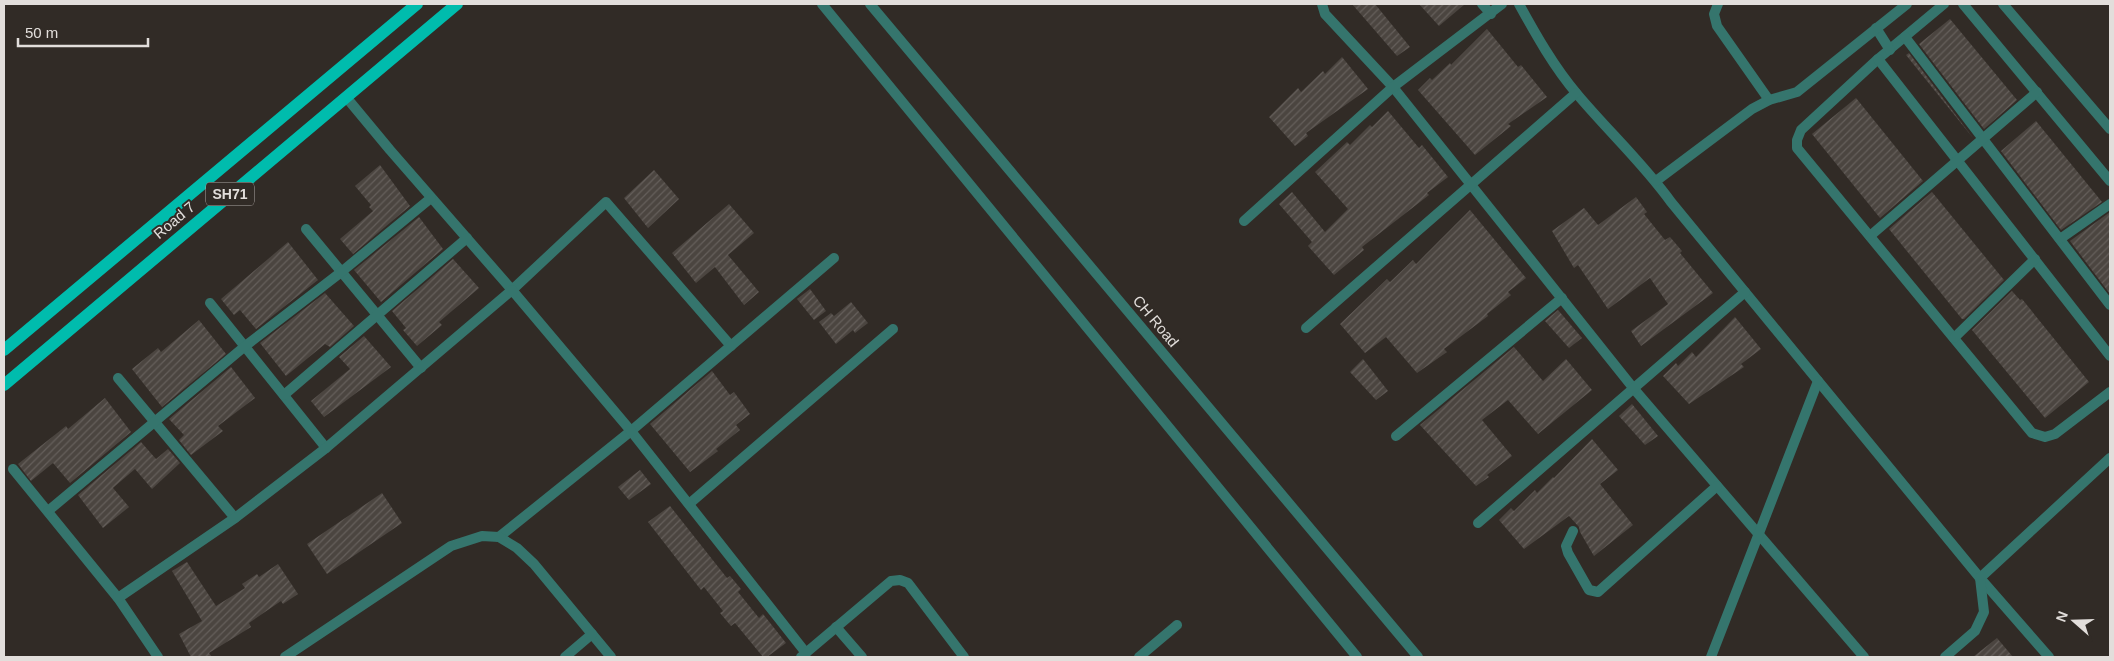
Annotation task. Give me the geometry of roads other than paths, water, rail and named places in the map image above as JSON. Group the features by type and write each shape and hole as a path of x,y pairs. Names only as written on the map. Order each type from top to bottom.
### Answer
{"main road":[{"name":"Road 7","path":"4,350 417,4"},
{"name":"Road 7","path":"4,385 457,4"}],"street":[{"path":"822,4 1357,657"},
{"name":"CH Road","path":"870,4 1418,657"},
{"path":"1322,4 1324,14 1393,87 1634,389 1864,657"},
{"path":"1482,4 1491,14"},
{"path":"1244,220 1393,87 1502,4"},
{"path":"1519,4 1541,45 1576,93 1656,181 1670,202 1980,578 2049,657"},
{"path":"1718,4 1714,14 1717,26 1769,100"},
{"path":"1656,181 1752,109 1769,100 1797,92 1907,4"},
{"path":"1944,4 1878,59 1801,130 1797,140 1798,148 2032,433 2045,437 2055,434 2110,392"},
{"path":"1963,4 2110,181"},
{"path":"2003,4 2110,129"},
{"path":"1876,28 1890,50"},
{"path":"1905,37 2110,305"},
{"path":"1878,59 2110,356"},
{"path":"1870,236 2037,92"},
{"path":"1306,328 1576,93"},
{"path":"346,97 631,431 803,655 891,581 900,580 908,583 964,657"},
{"path":"48,511 244,347 340,273 431,198"},
{"path":"118,598 235,518 326,448 512,290 606,202 731,346"},
{"path":"2060,239 2110,204"},
{"path":"306,229 340,273 377,314 421,368"},
{"path":"284,395 467,238"},
{"path":"499,538 631,431 834,258"},
{"path":"1954,338 2035,259"},
{"path":"1478,523 1745,292"},
{"path":"1396,436 1562,298"},
{"path":"210,303 326,448"},
{"path":"688,504 893,329"},
{"path":"118,378 235,518"},
{"path":"1712,657 1818,381"},
{"path":"1980,578 2110,458"},
{"path":"13,469 118,598 158,657"},
{"path":"1573,531 1566,546 1568,553 1589,590 1598,592 1717,486"},
{"path":"285,657 451,546 482,536 499,538 517,548 534,564 611,657"},
{"path":"1945,657 1975,631 1984,612 1980,578"},
{"path":"1138,657 1178,625"},
{"path":"836,627 862,657"},
{"path":"565,657 592,634"}]}
